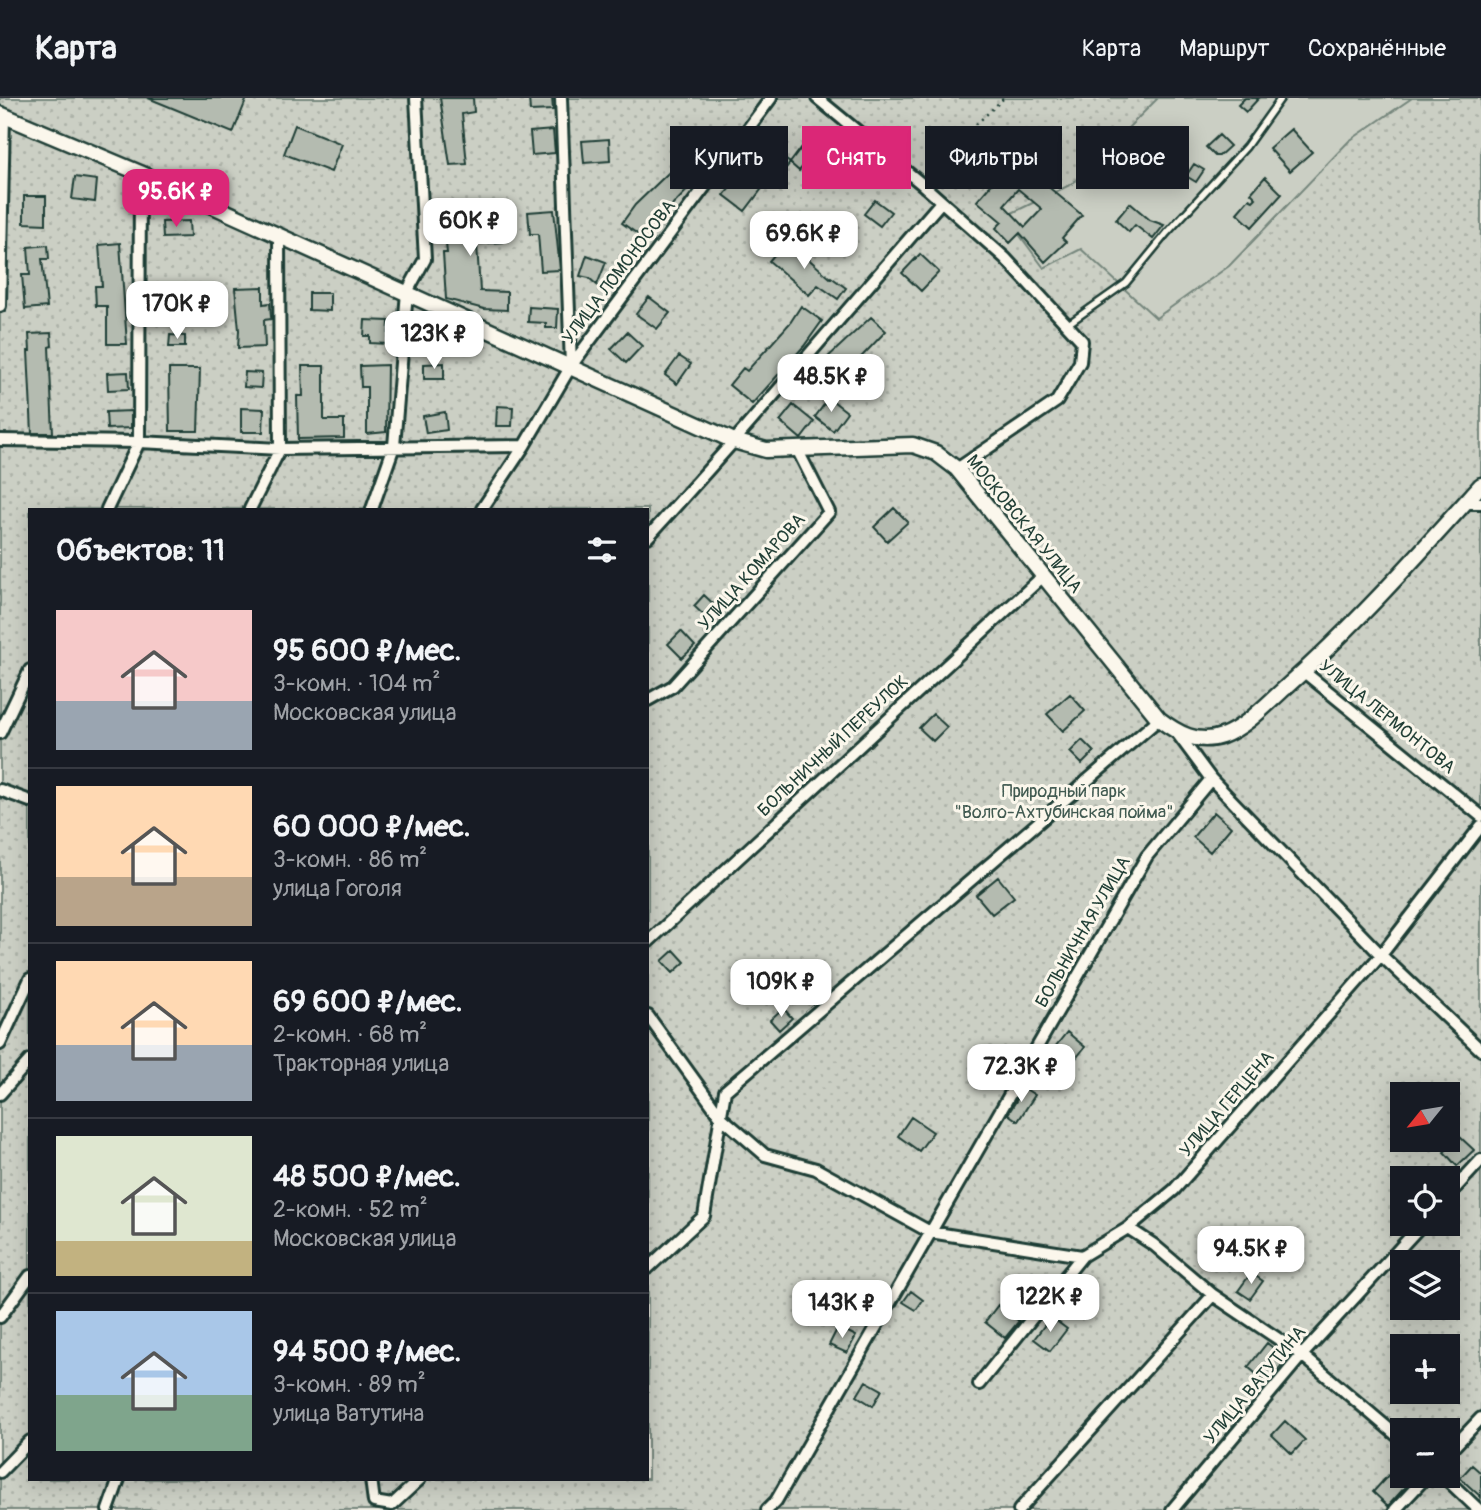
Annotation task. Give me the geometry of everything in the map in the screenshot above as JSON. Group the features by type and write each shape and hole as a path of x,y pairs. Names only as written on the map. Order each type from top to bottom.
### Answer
{"street":[{"path":"372,508 394,446 407,292 425,259 416,98"},
{"path":"561,98 571,366"},
{"name":"УЛИЦА ЛОМОНОСОВА","path":"483,508 524,446 571,366 771,98"},
{"path":"817,98 923,185 1005,258 1082,341 1080,362 1057,401 957,469"},
{"path":"0,306 2,115"},
{"name":"МОСКОВСКАЯ УЛИЦА","path":"2,115 140,173 734,441 766,450 798,451 913,444 936,453 957,469 1159,719 1177,733 1211,779 1381,955 1481,1050"},
{"path":"107,508 139,442 140,173"},
{"path":"649,536 941,202"},
{"path":"250,508 280,449 279,237"},
{"path":"0,440 139,442 280,449 524,446"},
{"name":"УЛИЦА КОМАРОВА","path":"649,699 673,685 829,512 798,451"},
{"path":"1177,733 1200,739 1221,737 1244,724 1387,589 1481,485"},
{"path":"1465,503 1481,503"},
{"name":"БОЛЬНИЧНЫЙ ПЕРЕУЛОК","path":"649,941 1042,577"},
{"name":"УЛИЦА ЛЕРМОНТОВА","path":"1303,671 1481,816"},
{"path":"0,733 28,674"},
{"path":"649,1267 704,1216 725,1091 1159,719"},
{"name":"БОЛЬНИЧНАЯ УЛИЦА","path":"767,1510 776,1501 1147,856 1211,779"},
{"path":"0,790 28,800"},
{"name":"УЛИЦА ГЕРЦЕНА","path":"979,1384 1082,1255 1128,1228 1174,1190 1381,955 1481,826"},
{"path":"0,1044 28,983"},
{"path":"649,1017 721,1117 765,1155 816,1169 930,1232 1082,1255"},
{"path":"0,1094 28,1062"},
{"path":"1460,1182 1481,1160"},
{"path":"1128,1228 1154,1245 1213,1295 1302,1355 1390,1430"},
{"name":"УЛИЦА ВАТУТИНА","path":"1172,1510 1302,1355 1411,1236"},
{"path":"0,1317 28,1279"},
{"path":"1019,1510 1213,1295"},
{"path":"1460,1440 1481,1418"},
{"path":"0,1472 28,1443"},
{"path":"108,1510 118,1481"},
{"path":"371,1481 370,1506 392,1504 418,1481"},
{"path":"1395,1510 1416,1488"},
{"path":"1456,1488 1479,1510"}],"lane":[{"path":"1069,324 1126,283 1167,233 1246,147 1281,98"}],"path":[{"path":"923,185 968,132 1004,98"}],"green space":[{"name":"Природный парк \"Волго-Ахтубинская пойма\"","path":"0,98 1481,98 1481,1510 0,1510"},
{"path":"1158,98 1412,98 1349,141 1229,266 1156,318 1081,249 1044,268 1012,225 1012,213 1076,180 1076,189 1189,189 1189,126 1130,126"}],"building":[{"path":"148,98 247,98 233,133"},
{"path":"440,98 473,98 474,112 462,114 467,164 450,165"},
{"path":"529,98 552,98 553,110 530,111"},
{"path":"1245,98 1259,98 1246,112 1238,105"},
{"path":"295,125 342,144 331,172 284,154"},
{"path":"1291,129 1312,152 1290,171 1269,148"},
{"path":"553,130 555,153 532,155 530,132"},
{"path":"1219,135 1230,146 1219,156 1215,156 1206,147"},
{"path":"609,139 610,161 584,163 582,141"},
{"path":"802,147 802,167 799,171 790,163"},
{"path":"1194,164 1204,170 1196,182 1189,178 1189,172"},
{"path":"670,171 670,189 688,189 664,214 646,240 622,223 635,205"},
{"path":"75,177 97,180 95,202 72,199"},
{"path":"1265,177 1282,194 1252,227 1237,213 1249,199 1253,201 1256,198 1251,193"},
{"path":"729,189 762,189 745,211 724,195"},
{"path":"987,189 1018,189 1051,189 1082,215 1062,238 1066,242 1045,262 1020,233 1010,243 996,228 1002,222 977,201","holes":["1018,189 1042,209 1025,227 1004,205"]},
{"path":"24,196 46,196 46,224 24,223"},
{"path":"875,200 891,212 880,226 864,214"},
{"path":"1130,203 1150,220 1164,225 1153,239 1135,225 1129,232 1116,220"},
{"path":"499,210 502,242 477,244 480,291 507,292 507,310 484,309 446,299 443,253 447,253 443,215"},
{"path":"554,210 560,270 541,271 538,234 530,234 528,212"},
{"path":"189,221 190,237 163,238 162,222"},
{"path":"787,240 830,278 846,288 838,299 818,285 809,295 769,261"},
{"path":"120,243 127,344 107,344 107,306 96,306 95,286 102,286 99,245"},
{"path":"48,245 49,259 42,259 47,307 25,309 22,275 30,275 28,247"},
{"path":"920,254 939,272 921,291 902,273"},
{"path":"587,255 606,262 597,285 589,278 580,276"},
{"path":"187,286 188,301 168,303 167,288"},
{"path":"263,287 263,304 270,303 272,319 264,320 265,347 238,348 235,288"},
{"path":"309,293 330,293 330,311 309,310"},
{"path":"649,297 670,313 657,329 636,314"},
{"path":"801,306 822,321 804,346 752,404 729,385 743,368 747,371 790,323"},
{"path":"529,307 558,309 557,328 546,328 546,323 528,322"},
{"path":"871,317 886,331 827,393 812,379 828,361 826,359"},
{"path":"365,320 389,321 388,344 370,343 370,336 364,336"},
{"path":"627,332 642,346 626,363 611,349"},
{"path":"51,333 52,346 49,347 53,433 32,433 29,334"},
{"path":"170,335 185,336 185,347 169,347"},
{"path":"679,356 691,364 677,384 665,375"},
{"path":"444,363 444,379 424,379 424,364"},
{"path":"387,365 386,432 367,434 367,387 361,387 360,366"},
{"path":"302,366 324,366 324,420 344,420 344,438 298,439 297,396 303,396"},
{"path":"169,369 200,369 198,431 170,431"},
{"path":"128,372 129,389 108,390 107,373"},
{"path":"245,372 262,373 261,388 244,387"},
{"path":"829,398 847,412 833,431 815,417"},
{"path":"793,405 814,422 801,439 780,421"},
{"path":"497,406 513,407 512,426 496,426"},
{"path":"241,408 264,409 263,432 241,432"},
{"path":"131,411 131,428 107,429 106,412"},
{"path":"445,412 447,430 426,433 423,416"},
{"path":"894,508 908,522 887,541 874,527"},
{"path":"704,595 723,613 713,624 694,606"},
{"path":"681,631 695,646 682,658 668,644"},
{"path":"1070,694 1085,711 1063,731 1047,714"},
{"path":"933,714 947,727 933,741 919,728"},
{"path":"1082,740 1094,752 1082,764 1070,752"},
{"path":"1214,812 1231,827 1210,852 1193,837"},
{"path":"998,877 1014,897 992,914 976,895"},
{"path":"674,950 685,962 673,973 662,961"},
{"path":"783,1008 792,1018 779,1030 770,1020"},
{"path":"1067,1032 1085,1047 1069,1067 1051,1052"},
{"path":"1024,1088 1035,1095 1018,1121 1008,1114"},
{"path":"911,1117 933,1132 919,1151 898,1136"},
{"path":"1460,1137 1474,1150 1457,1166 1444,1152 1460,1152"},
{"path":"1251,1273 1263,1281 1250,1299 1238,1291"},
{"path":"911,1291 923,1300 916,1310 903,1302"},
{"path":"998,1305 1019,1321 1005,1338 985,1322"},
{"path":"1051,1317 1067,1329 1050,1351 1034,1339"},
{"path":"838,1327 856,1336 847,1353 829,1345"},
{"path":"1267,1343 1287,1359 1267,1383 1248,1367"},
{"path":"866,1381 882,1390 873,1406 857,1396"},
{"path":"1285,1421 1305,1440 1292,1454 1272,1435"},
{"path":"1472,1465 1481,1473 1481,1497 1460,1478"},
{"path":"1390,1473 1390,1488 1404,1488 1388,1506 1373,1492"}]}
